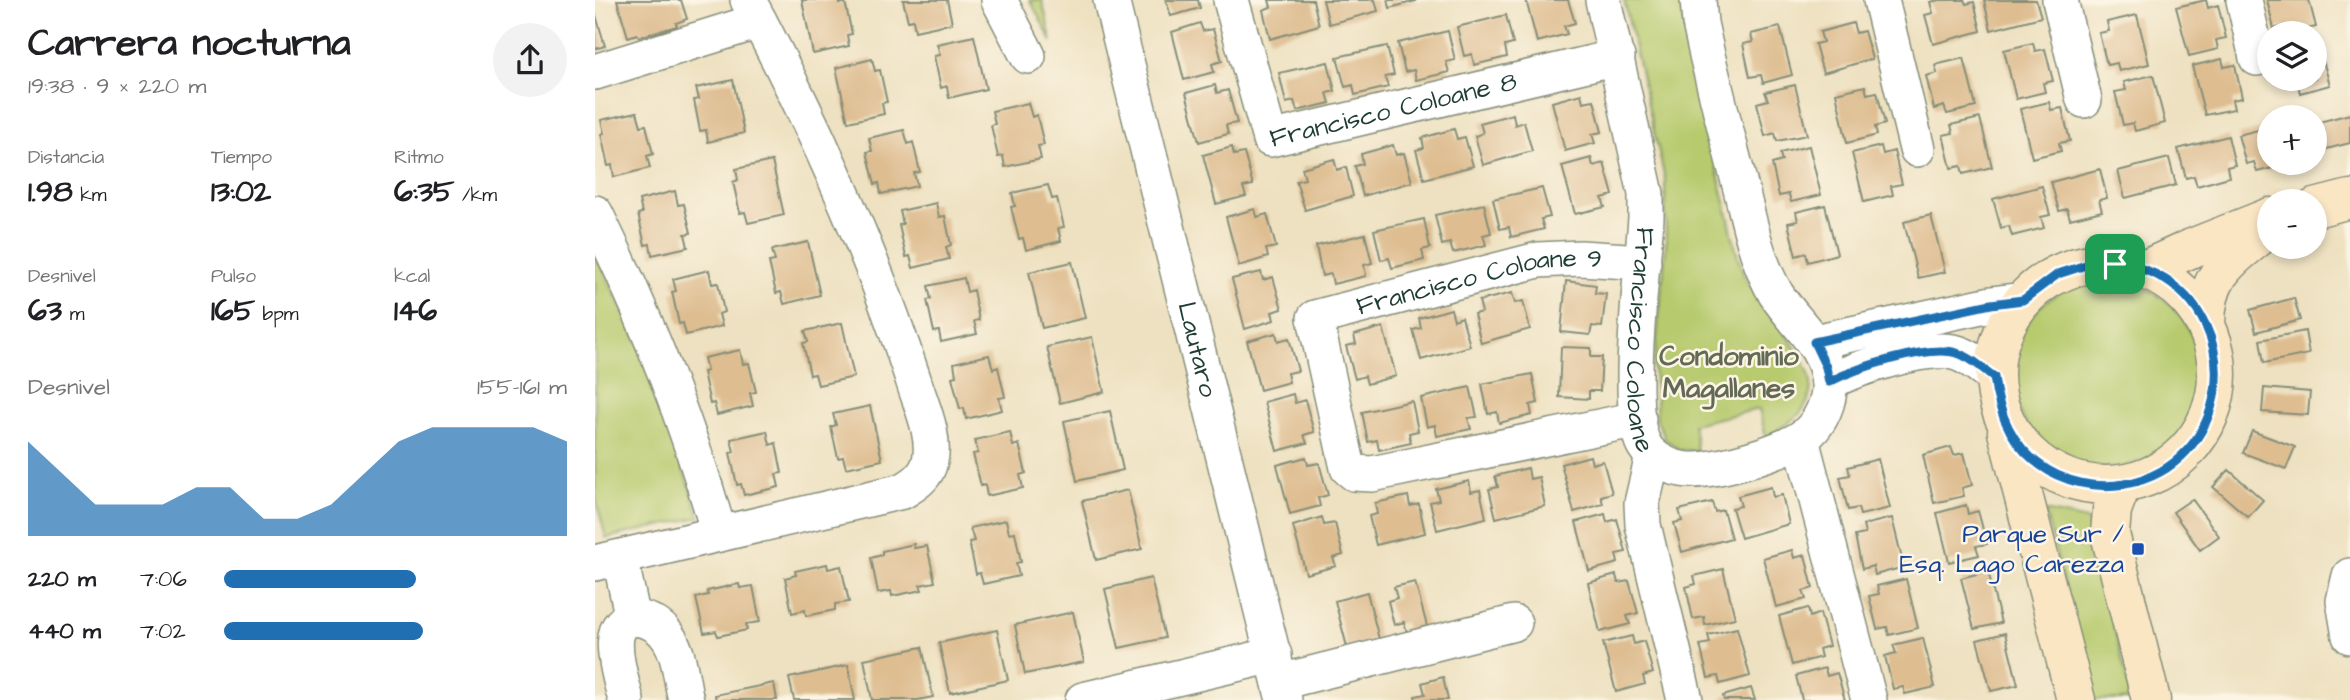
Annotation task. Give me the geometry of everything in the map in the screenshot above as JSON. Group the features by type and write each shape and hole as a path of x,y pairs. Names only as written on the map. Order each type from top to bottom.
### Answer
{"street":[{"path":"999,0 1028,57"},
{"name":"Lautaro","path":"1111,0 1279,679"},
{"name":"Francisco Coloane 8","path":"1231,0 1270,139 1617,57"},
{"name":"Francisco Coloane","path":"1603,0 1646,194 1635,368 1638,419 1643,444 1653,456 1671,466 1691,470 1771,453 1810,432 1827,402 1829,382"},
{"path":"1698,0 1707,55 1759,257 1767,277 1785,307 1814,342 1826,367 1829,382 1848,372 1871,365 1943,351 1967,357 1994,377"},
{"path":"1881,0 1917,149"},
{"path":"2060,0 2084,100"},
{"path":"2244,0 2257,58"},
{"path":"595,72 753,10 835,177 886,299 929,434 930,460 926,472 903,491 607,561 633,619"},
{"path":"2327,205 2350,199"},
{"path":"595,213 671,385 700,466 719,534"},
{"path":"2144,270 2257,222"},
{"path":"2004,420 2019,445 2040,465 2065,478 2093,485 2122,484 2149,477 2173,463 2193,443 2208,419 2216,393 2217,365 2206,324 2207,297 2215,279 2236,255 2257,238"},
{"name":"Francisco Coloane 9","path":"1638,419 1372,474 1354,473 1348,468 1315,318 1538,260 1581,258 1643,262"},
{"path":"2076,700 1999,406 1994,377 2001,336 2023,300 2058,274 2086,265 2115,264 2144,270 2165,280 2185,295 2206,324"},
{"path":"1814,342 1991,304 2023,300"},
{"path":"1801,439 1869,700"},
{"path":"1653,456 1642,503 1643,525 1685,700"},
{"path":"2122,484 2112,510 2110,534 2151,700"},
{"path":"2350,576 2344,601 2350,636"},
{"path":"626,700 614,645 616,633 633,619 656,624 667,635 675,653 686,700"},
{"path":"1083,700 1279,679 1514,623"}],"green space":[{"path":"1030,0 1042,0 1052,42"},
{"path":"1624,0 1679,0 1741,267 1751,287 1793,345 1808,372 1810,393 1803,410 1766,437 1759,409 1693,424 1697,451 1680,450 1665,439 1657,420 1654,366 1666,248 1665,179"},
{"path":"595,253 639,344 700,517 606,538 595,495"},
{"path":"2106,280 2142,287 2172,308 2193,338 2200,374 2193,410 2172,440 2142,461 2106,468 2070,461 2040,440 2019,410 2012,374 2019,338 2040,308 2070,287"},
{"path":"2045,511 2087,520 2132,700 2094,700"}],"building":[{"path":"617,0 681,0 687,19 676,23 677,26 639,37 637,34 628,37"},
{"path":"802,0 839,0 840,4 845,2 852,34 847,35 849,46 813,54"},
{"path":"903,0 947,0 952,23 915,31 913,20 908,21"},
{"path":"1166,0 1198,0 1200,8 1171,16"},
{"path":"1269,0 1313,0 1319,25 1270,39 1263,10 1271,7"},
{"path":"1323,0 1375,0 1378,11 1329,24"},
{"path":"1388,0 1416,0 1416,1 1390,8"},
{"path":"1526,0 1568,0 1575,23 1564,26 1567,34 1537,42"},
{"path":"1964,0 1966,4 1974,2 1981,31 1933,44 1925,15 1933,13 1930,2"},
{"path":"2036,0 2041,17 1991,30 1984,1"},
{"path":"2206,0 2208,8 2218,5 2226,38 2216,40 2218,49 2189,56 2176,7"},
{"path":"2267,0 2309,0 2314,21 2272,21"},
{"path":"595,12 605,46 595,49"},
{"path":"1506,15 1513,44 1505,46 1507,57 1474,65 1472,54 1464,56 1457,27"},
{"path":"2137,15 2149,64 2119,71 2117,63 2107,65 2099,33 2109,31 2107,22"},
{"path":"1200,23 1203,31 1213,29 1222,61 1212,64 1214,72 1184,80 1172,32"},
{"path":"1853,23 1856,33 1864,31 1872,59 1823,73 1815,44 1823,42 1820,32"},
{"path":"1780,27 1792,75 1763,83 1761,75 1750,77 1743,44 1753,42 1751,34"},
{"path":"1448,31 1455,60 1446,62 1449,72 1416,80 1414,70 1405,72 1398,43"},
{"path":"974,36 986,89 949,98 947,86 941,88 934,56 940,55 937,44"},
{"path":"2033,43 2035,51 2045,49 2053,81 2043,83 2045,92 2016,99 2004,50"},
{"path":"1387,46 1394,75 1385,77 1388,87 1355,95 1353,85 1345,87 1337,57"},
{"path":"1964,58 1976,107 1947,114 1944,106 1934,109 1926,76 1937,73 1935,65"},
{"path":"872,59 875,71 880,70 887,102 882,103 884,114 848,122 836,68"},
{"path":"2222,59 2224,67 2235,65 2242,98 2232,100 2234,109 2205,115 2192,66"},
{"path":"1328,62 1335,91 1327,93 1330,103 1297,111 1294,101 1286,103 1279,73"},
{"path":"2153,75 2165,123 2135,131 2133,123 2123,125 2115,92 2126,90 2124,82"},
{"path":"733,80 744,133 708,142 706,130 700,131 694,100 699,99 696,88"},
{"path":"1215,85 1217,93 1228,90 1237,123 1226,125 1228,134 1199,142 1186,93"},
{"path":"1795,85 1807,135 1777,141 1775,133 1765,136 1757,103 1768,100 1765,92"},
{"path":"1865,86 1867,94 1877,92 1885,124 1875,127 1877,135 1847,143 1836,93"},
{"path":"1581,94 1583,102 1594,100 1602,132 1592,134 1595,143 1565,151 1552,102"},
{"path":"2049,102 2051,110 2062,108 2070,141 2059,143 2061,151 2032,158 2020,109"},
{"path":"1028,103 1032,117 1037,115 1044,145 1038,146 1041,159 1005,167 1003,156 998,157 991,125 995,124 992,111"},
{"path":"637,112 641,126 646,125 653,154 647,156 650,168 614,177 612,165 608,166 601,134 604,133 601,120"},
{"path":"1513,114 1515,125 1524,122 1532,151 1483,165 1475,136 1483,133 1480,123"},
{"path":"2350,114 2350,143 2327,149 2327,120"},
{"path":"1980,118 1992,167 1963,174 1961,166 1951,168 1943,135 1953,133 1951,125"},
{"path":"1454,129 1457,139 1465,137 1473,166 1424,179 1416,150 1424,148 1422,138"},
{"path":"904,130 908,144 913,142 920,172 914,173 917,186 881,194 879,183 875,184 867,152 872,151 869,138"},
{"path":"2257,130 2257,172 2254,162 2246,164 2238,135"},
{"path":"2228,136 2235,165 2227,167 2229,177 2197,186 2194,176 2186,178 2178,149"},
{"path":"1393,145 1396,155 1404,153 1412,182 1363,196 1355,166 1363,164 1361,154"},
{"path":"1809,146 1821,195 1791,202 1789,194 1779,196 1772,164 1782,161 1780,153"},
{"path":"1881,146 1883,154 1894,151 1902,184 1891,186 1893,195 1864,202 1852,153"},
{"path":"1232,147 1234,155 1244,153 1253,185 1243,187 1246,196 1216,204 1203,155"},
{"path":"1591,158 1593,166 1604,163 1613,195 1602,198 1605,207 1575,214 1562,166"},
{"path":"2169,158 2176,185 2125,198 2118,171"},
{"path":"1334,159 1337,170 1346,167 1353,196 1305,210 1296,181 1305,179 1302,168"},
{"path":"772,161 784,215 748,223 745,212 740,213 733,182 738,180 736,169"},
{"path":"2100,169 2107,198 2099,200 2102,211 2070,219 2067,209 2059,211 2051,182"},
{"path":"1048,185 1052,199 1057,198 1064,227 1058,228 1061,241 1026,250 1023,238 1019,239 1011,207 1015,206 1012,193"},
{"path":"2042,186 2050,215 2041,217 2044,228 2012,236 2009,226 2001,228 1993,199"},
{"path":"1542,188 1550,217 1541,219 1544,229 1511,237 1509,227 1500,229 1493,199"},
{"path":"675,191 678,205 684,204 691,233 685,234 688,247 652,255 650,244 645,245 638,214 642,213 639,200"},
{"path":"936,203 939,217 945,216 951,245 946,247 949,259 913,268 910,256 906,257 899,225 903,224 900,211"},
{"path":"1484,204 1491,233 1483,235 1486,245 1453,253 1450,243 1442,245 1435,215"},
{"path":"1825,205 1837,254 1808,262 1806,253 1796,256 1788,223 1798,221 1796,212"},
{"path":"1255,209 1257,217 1267,214 1276,247 1266,249 1268,257 1239,266 1226,217"},
{"path":"1931,215 1945,272 1918,278 1904,222"},
{"path":"1424,219 1430,248 1422,250 1424,260 1392,268 1389,258 1381,260 1374,230"},
{"path":"1365,234 1372,263 1364,265 1366,276 1333,284 1331,274 1322,276 1316,246"},
{"path":"808,242 820,295 784,304 781,292 776,293 769,262 775,261 772,250"},
{"path":"1072,262 1085,318 1042,328 1029,272"},
{"path":"709,270 712,284 718,283 724,312 719,314 722,326 686,335 683,323 679,324 672,292 676,291 673,279"},
{"path":"1261,272 1263,280 1273,277 1282,309 1272,312 1274,320 1245,329 1232,279"},
{"path":"964,278 967,292 973,290 979,320 974,321 977,334 941,342 939,331 934,332 927,300 931,299 928,286"},
{"path":"1566,281 1596,285 1595,293 1606,294 1602,327 1592,326 1590,335 1561,332"},
{"path":"1512,293 1515,303 1523,301 1530,329 1481,343 1474,314 1482,312 1479,301"},
{"path":"2294,298 2300,320 2256,332 2250,310"},
{"path":"1451,309 1454,320 1462,317 1470,346 1421,360 1413,330 1421,328 1419,318"},
{"path":"842,323 854,377 818,385 815,374 810,375 803,343 808,342 805,331"},
{"path":"1383,327 1396,376 1367,384 1365,376 1355,379 1346,346 1356,344 1354,335"},
{"path":"2305,331 2309,354 2264,363 2260,340"},
{"path":"1276,333 1278,341 1289,338 1298,371 1287,373 1289,382 1260,390 1247,341"},
{"path":"1092,337 1104,392 1060,403 1047,347"},
{"path":"1561,347 1591,348 1591,357 1602,357 1600,391 1589,391 1589,399 1559,397"},
{"path":"740,350 743,364 749,363 756,392 750,393 753,406 717,415 714,403 710,404 703,372 707,371 704,358"},
{"path":"989,355 993,369 998,367 1005,397 999,398 1002,410 966,419 964,408 960,409 952,377 956,376 954,363"},
{"path":"1532,374 1538,403 1530,405 1532,415 1499,423 1497,412 1488,414 1482,384"},
{"path":"1470,387 1477,417 1468,418 1471,429 1437,436 1435,425 1427,427 1421,398"},
{"path":"2264,388 2310,392 2308,415 2262,412"},
{"path":"1293,394 1295,403 1305,400 1314,432 1304,435 1307,443 1277,451 1264,402"},
{"path":"1412,401 1418,431 1409,433 1411,443 1379,450 1377,440 1368,442 1362,412"},
{"path":"870,406 882,460 846,468 843,457 838,458 831,427 836,425 833,414"},
{"path":"1110,411 1123,470 1077,481 1064,421"},
{"path":"767,431 770,445 776,443 782,473 776,474 779,487 744,495 741,484 737,485 730,453 734,452 731,439"},
{"path":"2252,431 2295,447 2286,469 2243,453"},
{"path":"1010,432 1013,446 1019,444 1026,473 1020,475 1023,488 987,496 985,485 981,486 973,454 978,453 975,440"},
{"path":"1951,447 1954,455 1964,453 1972,485 1962,488 1964,496 1934,503 1923,455"},
{"path":"1590,456 1592,464 1603,461 1612,493 1601,496 1603,504 1574,512 1561,464"},
{"path":"1306,457 1308,465 1319,463 1328,495 1318,498 1320,506 1290,514 1277,465"},
{"path":"1878,459 1890,508 1860,515 1858,508 1848,510 1840,477 1850,475 1848,467"},
{"path":"1528,468 1530,479 1539,477 1545,506 1496,518 1489,489 1498,487 1495,476"},
{"path":"2229,470 2263,500 2248,517 2213,487"},
{"path":"1469,481 1471,492 1480,490 1486,518 1437,530 1430,502 1439,500 1436,489"},
{"path":"1771,487 1773,497 1782,495 1789,524 1741,538 1732,508 1741,506 1738,496"},
{"path":"1128,490 1142,549 1096,560 1082,501"},
{"path":"1408,496 1410,506 1419,504 1425,533 1376,545 1369,516 1377,514 1375,503"},
{"path":"2192,499 2219,536 2200,550 2173,512"},
{"path":"1712,502 1715,512 1723,510 1731,538 1682,552 1674,523 1682,521 1679,510"},
{"path":"1966,505 1968,514 1978,511 1987,544 1976,546 1979,555 1949,562 1937,513"},
{"path":"1605,514 1607,522 1617,519 1626,552 1616,554 1618,563 1589,571 1576,522"},
{"path":"1322,517 1324,525 1335,523 1343,555 1333,558 1336,566 1306,574 1293,526"},
{"path":"1892,518 1904,567 1875,575 1873,566 1862,569 1855,536 1865,534 1863,525"},
{"path":"1006,520 1009,533 1015,532 1021,562 1016,563 1019,576 983,584 980,573 976,574 969,542 974,541 970,528"},
{"path":"914,544 914,548 927,546 935,582 920,585 922,590 892,596 891,591 878,593 871,558 882,555 882,551"},
{"path":"1792,550 1794,558 1805,555 1813,588 1803,591 1806,599 1776,607 1763,558"},
{"path":"827,564 828,569 841,566 849,602 835,604 835,610 806,616 805,610 792,613 785,578 796,575 795,571"},
{"path":"1723,569 1735,618 1705,625 1704,617 1693,619 1686,587 1696,584 1694,576"},
{"path":"1988,571 2001,623 1974,629 1961,578"},
{"path":"1616,575 1618,583 1629,581 1638,613 1627,616 1630,624 1600,632 1588,583"},
{"path":"1151,578 1165,638 1119,648 1105,589"},
{"path":"1906,579 1918,628 1889,635 1887,627 1877,629 1869,596 1879,594 1877,586"},
{"path":"1415,582 1427,626 1407,632 1404,622 1394,625 1388,601 1397,598 1394,587"},
{"path":"739,584 740,588 753,586 760,622 746,624 747,630 718,636 716,631 704,633 696,598 708,595 707,591"},
{"path":"1367,592 1379,639 1347,647 1335,601"},
{"path":"1808,608 1810,617 1820,613 1829,646 1819,649 1821,657 1792,665 1779,616"},
{"path":"1073,612 1084,662 1025,674 1015,625"},
{"path":"1737,628 1750,676 1720,684 1718,676 1708,678 1700,645 1710,643 1708,635"},
{"path":"997,630 1008,680 950,693 939,643"},
{"path":"2005,633 2018,685 1991,691 1977,640"},
{"path":"1632,636 1634,644 1644,641 1653,673 1643,676 1645,684 1616,692 1603,643"},
{"path":"1923,638 1935,687 1905,694 1903,687 1893,689 1885,656 1896,653 1893,645"},
{"path":"922,647 933,697 918,700 872,700 864,659"},
{"path":"848,665 855,700 794,700 789,678"},
{"path":"1825,668 1827,676 1837,673 1845,700 1802,700 1796,676"},
{"path":"1443,677 1448,700 1416,700 1415,696 1425,694 1422,683"},
{"path":"774,683 777,700 716,700 715,695"},
{"path":"1751,688 1755,700 1724,700 1723,696"}],"place":[{"name":"Parque Sur / Esq. Lago Carezza","path":"2138,549"}],"district":[{"name":"Condominio Magallanes","path":"1729,372"}],"route":[{"path":"2115,264 2129,265 2155,274 2185,295 2206,324 2217,365 2213,406 2201,432 2173,463 2136,482 2093,485 2065,478 2040,465 2010,433 1999,406 1994,377 1956,352 1929,352 1895,359 1848,372 1829,382 1826,367 1814,342 1991,304 2023,300 2045,281 2058,274 2086,265 2115,264"}]}
